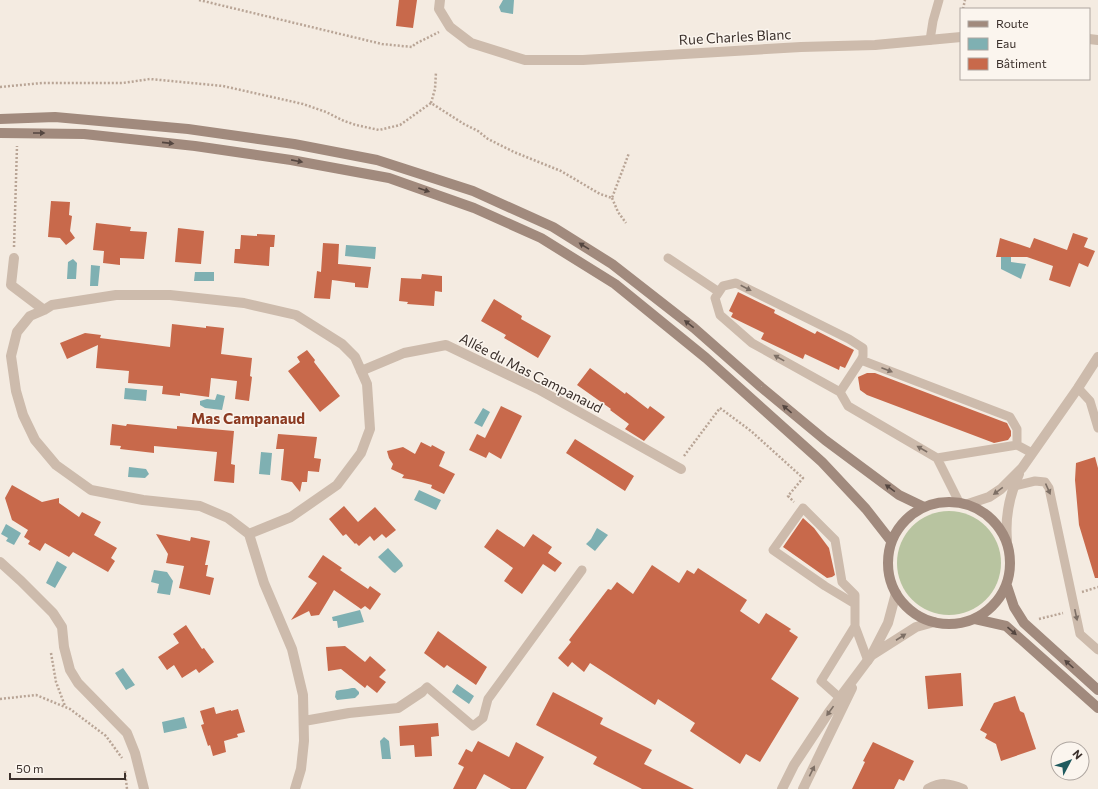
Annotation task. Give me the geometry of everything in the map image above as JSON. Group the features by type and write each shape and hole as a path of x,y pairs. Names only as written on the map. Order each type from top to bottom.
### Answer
{"main road":[{"path":"0,119 55,117 188,129 294,144 377,160 473,191 553,227 612,264 694,328 761,387 825,440 899,495 924,507"},
{"path":"0,134 84,134 195,146 291,160 389,178 474,208 541,238 615,284 706,358 822,462 866,509 892,541"},
{"path":"947,501 963,503 984,512 997,524 1007,540 1010,555 1010,571 1007,586 999,599 988,610 975,619 955,624 934,622 915,613 906,606 896,594 889,577 888,559 892,541 899,527 910,515 924,507 947,501"},
{"path":"1007,586 1014,607 1024,623 1098,690"},
{"path":"975,619 1006,626 1098,708"}],"street":[{"path":"440,0 439,9 450,27"},
{"name":"Rue Charles Blanc","path":"450,27 471,43 525,60 583,60 801,47 875,45 960,37"},
{"path":"14,258 11,285 44,310"},
{"path":"249,534 291,517 337,485 360,453 370,429 367,384 355,357 342,344 296,315 244,303 170,295 116,295 52,305 30,316 17,332 11,356 16,391 23,415 35,440 56,465 91,490 143,500 200,506 228,518 249,534 264,583 292,649 303,695 304,741 301,769 294,789"},
{"name":"Allée du Mas Campanaud","path":"361,371 404,353 446,345 538,389 679,468"},
{"path":"1007,540 1006,522 1009,503 1014,486 1022,468 1098,357"},
{"path":"963,503 989,497 1001,489 1022,468"},
{"path":"0,562 53,613 62,627 64,647 70,670 78,683 127,733 136,753 144,789"},
{"path":"803,789 888,623 896,594"},
{"path":"782,789 794,764 867,662 916,627 934,622"},
{"path":"304,721 349,713 398,708 422,692"},
{"path":"928,789 938,784 956,786 963,789"}],"lane":[{"path":"930,40 933,21 939,0"},
{"path":"668,258 719,292"},
{"path":"840,392 861,360 864,351 861,346 736,283 723,286 715,298 720,316 752,343 840,392 848,406 937,458 963,503"},
{"path":"861,360 1010,417 1017,429 1017,445"},
{"path":"1078,388 1090,401 1098,428"},
{"path":"937,458 1017,445 1032,453"},
{"path":"1014,486 1035,481 1045,482 1049,488 1080,634 1098,650"},
{"path":"855,604 825,586 774,550 803,508 835,540 842,582 855,595 855,604 855,626 867,662"},
{"path":"422,692 427,687 473,726 483,718 488,700 582,570"},
{"path":"840,698 821,681 855,626"}],"path":[{"path":"198,0 382,44 406,47 412,47 415,44 450,27"},
{"path":"0,87 42,83 123,83 150,79 223,86 303,104 326,112 344,121 379,130 400,125 431,103 435,89 436,72"},
{"path":"431,103 478,131 488,139 514,152 561,171 600,194 612,198"},
{"path":"14,258 18,133"},
{"path":"626,223 618,212 612,198 629,153"},
{"path":"679,468 720,408 751,431 803,478 788,496 802,510"},
{"path":"1072,595 1098,588"},
{"path":"1024,623 1075,610"},
{"path":"0,699 36,695 70,709 106,736 124,761"},
{"path":"125,768 127,789"}],"green space":[{"path":"949,511 969,515 978,520 992,534 997,543 1001,563 997,583 992,592 978,606 969,611 949,615 929,611 920,606 906,592 901,583 897,563 901,543 906,534 920,520 929,515"}],"water":[{"path":"503,0 514,0 513,14 501,12 499,7"},
{"path":"346,245 376,247 375,259 345,256"},
{"path":"1001,257 1011,257 1011,262 1026,264 1021,279 1001,269"},
{"path":"73,259 77,263 76,279 67,279 68,262"},
{"path":"91,265 100,266 98,286 90,286"},
{"path":"195,272 214,272 214,281 194,281"},
{"path":"125,388 147,390 146,401 124,399"},
{"path":"217,394 225,396 222,410 205,408 200,405 200,401 207,399 215,400"},
{"path":"483,408 490,412 482,427 474,423"},
{"path":"261,452 272,453 270,475 259,474"},
{"path":"129,467 146,469 149,474 145,478 128,477"},
{"path":"419,490 441,500 436,510 414,500"},
{"path":"6,524 21,533 14,545 6,541 8,538 1,534"},
{"path":"597,528 608,535 595,551 586,544 591,539"},
{"path":"388,548 403,566 395,573 378,557"},
{"path":"57,561 67,567 55,588 46,583"},
{"path":"154,570 167,572 173,581 170,595 157,593 159,584 151,582"},
{"path":"360,610 364,622 338,628 337,621 333,621 332,617"},
{"path":"123,668 135,685 126,690 115,673"},
{"path":"457,684 474,696 469,704 452,692"},
{"path":"355,688 359,692 355,698 337,700 335,697 336,691"},
{"path":"184,717 187,728 164,733 162,722"},
{"path":"384,737 389,741 391,759 382,759 380,741"}],"building":[{"path":"399,0 417,0 413,28 396,26"},
{"path":"51,201 70,202 69,215 72,216 70,231 75,238 66,245 60,238 48,237"},
{"path":"96,223 131,227 130,231 147,232 144,259 120,258 120,265 103,263 104,251 93,250"},
{"path":"178,228 204,231 201,264 175,262"},
{"path":"1073,233 1088,238 1084,247 1095,251 1088,267 1079,263 1070,287 1049,280 1053,266 1027,257 996,257 1000,238 1030,248 1034,238 1067,250"},
{"path":"257,234 275,235 274,247 270,247 269,266 234,263 235,249 240,249 241,235 257,236"},
{"path":"323,243 339,244 338,264 371,267 368,288 355,287 355,283 332,280 330,299 314,298 317,271 321,272"},
{"path":"422,274 442,276 442,292 435,291 434,306 407,304 408,302 399,301 401,278 421,279"},
{"path":"738,292 775,310 774,313 815,334 817,331 854,350 845,368 840,366 839,370 805,354 803,359 761,339 764,333 731,317 733,313 729,311"},
{"path":"494,299 522,316 521,319 551,336 538,358 504,338 506,335 481,321"},
{"path":"172,324 206,328 206,326 224,328 221,354 252,358 250,376 252,377 249,401 235,399 237,381 211,378 209,397 180,393 180,396 162,394 163,386 128,383 129,371 96,368 98,345 67,359 60,343 85,333 101,335 100,338 170,347"},
{"path":"307,350 315,360 314,362 340,396 320,412 288,371 300,362 297,357"},
{"path":"590,368 625,394 626,392 648,409 650,406 665,417 644,441 625,429 629,424 610,410 611,409 577,385"},
{"path":"867,373 875,373 1007,423 1011,431 1011,436 1008,440 994,443 867,395 860,390 858,377"},
{"path":"501,406 522,416 501,459 489,452 486,458 469,450 477,434 485,438"},
{"path":"112,424 177,429 177,426 234,431 231,464 235,465 234,483 214,481 217,452 154,446 154,453 120,449 121,446 110,445"},
{"path":"278,434 317,437 314,458 321,459 319,472 308,471 307,482 302,482 300,492 292,482 281,480 284,449 276,449"},
{"path":"575,439 634,476 625,491 566,453"},
{"path":"421,442 431,447 432,445 445,452 439,466 455,474 444,494 431,488 432,485 402,478 404,475 391,469 393,464 387,451 403,447 415,454"},
{"path":"1095,457 1098,468 1098,578 1095,578 1079,525 1075,480 1076,463"},
{"path":"12,485 42,502 59,498 59,503 79,517 82,512 101,522 94,535 117,548 111,558 115,561 108,572 73,552 69,557 45,543 40,551 28,544 30,541 24,537 28,530 12,520 5,498"},
{"path":"344,506 358,522 375,507 396,530 386,538 382,534 374,541 370,536 359,546 356,543 355,544 346,534 343,536 329,519"},
{"path":"803,518 814,528 829,548 835,575 832,577 827,578 783,547"},
{"path":"497,529 524,547 533,534 552,547 548,553 562,563 555,572 543,564 522,594 504,581 513,568 484,547"},
{"path":"156,534 190,541 191,537 210,541 205,565 208,565 206,576 214,578 210,595 179,588 184,566 166,563 168,554"},
{"path":"323,555 342,568 340,570 368,589 370,586 381,594 370,610 365,606 361,609 334,590 319,615 311,616 309,611 291,620 317,583 308,577"},
{"path":"652,565 679,583 687,570 694,574 698,568 747,600 740,611 759,624 766,613 791,629 789,631 798,637 771,679 799,698 760,762 746,754 740,764 690,731 695,723 658,699 655,705 590,663 584,672 572,662 568,667 558,658 571,642 569,640 608,589 611,590 617,582 633,594"},
{"path":"186,625 202,649 204,648 214,662 199,673 196,669 182,678 174,665 167,670 158,657 179,643 173,634"},
{"path":"438,631 487,667 476,685 447,665 444,668 424,653"},
{"path":"345,646 365,662 370,656 386,670 379,677 386,682 377,693 367,685 365,688 341,669 328,671 326,647"},
{"path":"961,673 963,706 928,709 925,676"},
{"path":"553,692 603,718 600,724 652,750 644,764 694,789 642,789 593,764 597,757 536,725"},
{"path":"1015,696 1020,711 1024,713 1036,749 1001,761 996,744 985,738 987,734 980,730 994,703"},
{"path":"214,707 216,714 238,709 245,732 237,734 238,737 224,741 226,752 213,756 201,725 204,724 200,711"},
{"path":"438,723 439,736 431,737 432,756 415,757 414,745 400,746 399,726"},
{"path":"478,741 509,757 516,742 544,757 526,789 511,789 484,774 476,789 453,789 464,767 458,764 466,749 472,752"},
{"path":"873,742 914,761 904,781 899,779 894,789 852,789 865,762 863,761"}],"district":[{"name":"Mas Campanaud","path":"248,419"}]}
